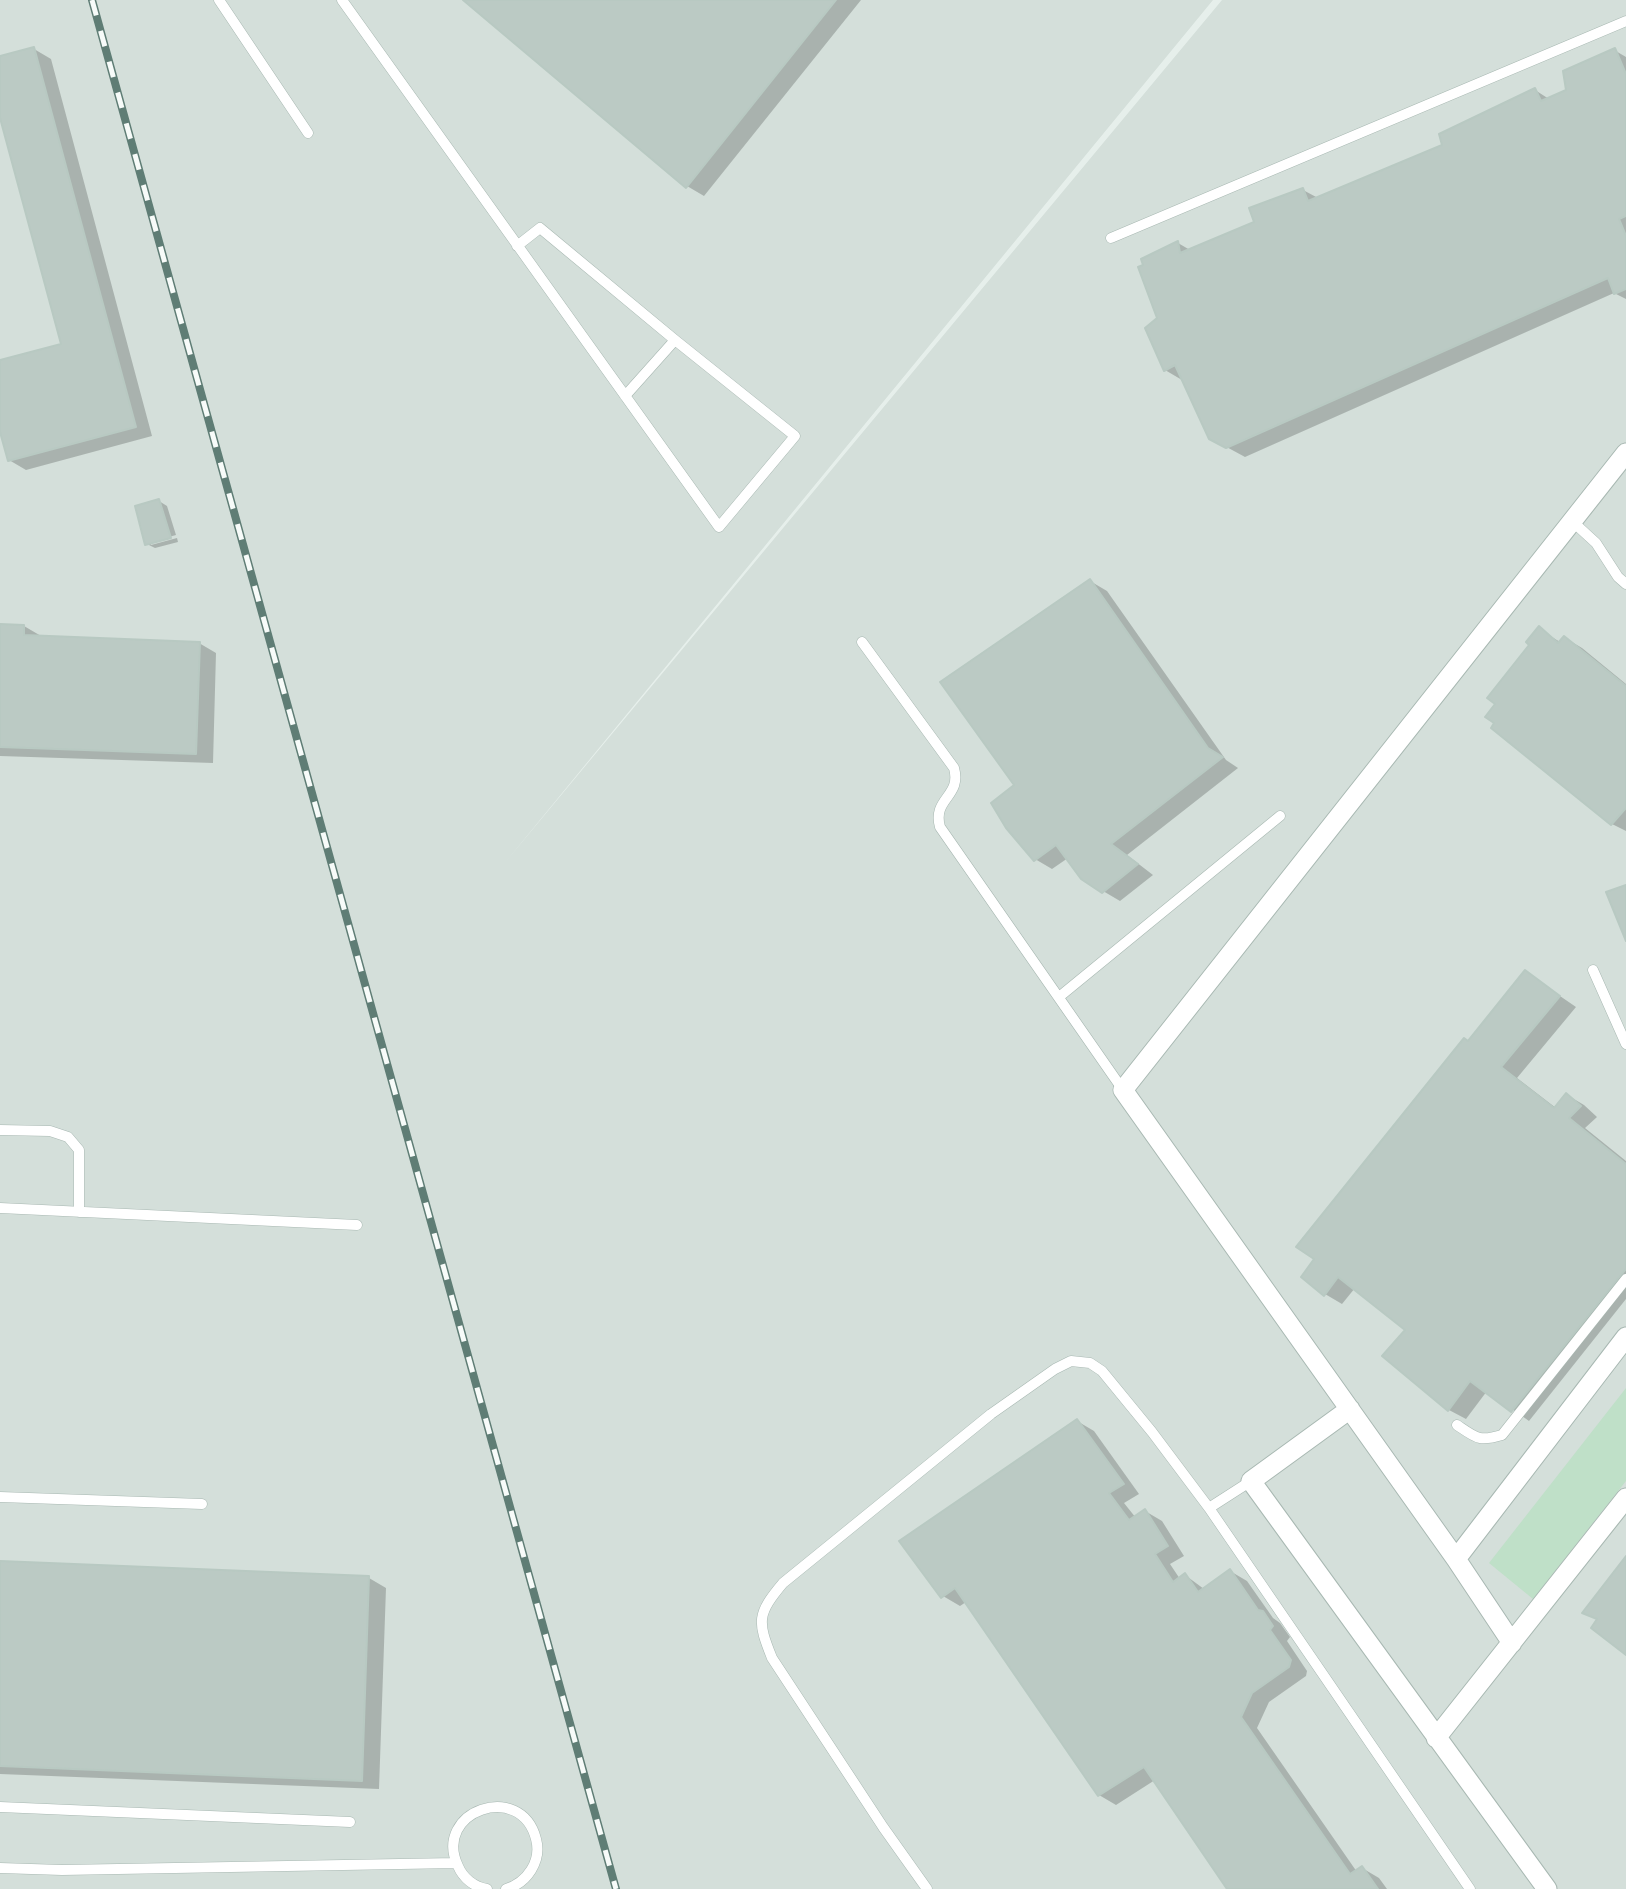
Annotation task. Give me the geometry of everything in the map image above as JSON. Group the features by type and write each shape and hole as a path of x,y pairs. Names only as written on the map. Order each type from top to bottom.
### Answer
{"street":[{"path":"1512,1643 1456,1559 1124,1090 1626,453"},
{"path":"1456,1559 1626,1337"},
{"path":"1350,1409 1251,1481 1547,1889"},
{"path":"1436,1738 1626,1498"}],"lane":[{"path":"219,0 308,133"},
{"path":"342,0 517,246 719,527 795,436 540,228 517,246"},
{"path":"1111,238 1626,21"},
{"path":"625,396 675,340"},
{"path":"1572,521 1596,543 1618,577 1626,584"},
{"path":"862,642 954,768 957,779 939,808 937,817 940,827 1124,1090"},
{"path":"1059,997 1280,816"},
{"path":"1593,970 1626,1044"},
{"path":"0,1130 50,1131 68,1137 79,1150 79,1212"},
{"path":"0,1208 357,1225"},
{"path":"1457,1425 1479,1439 1502,1435 1626,1279"},
{"path":"927,1889 772,1658 763,1635 761,1616 768,1600 791,1576 991,1415 1055,1369 1071,1361 1090,1363 1102,1371 1152,1432 1209,1508 1470,1889"},
{"path":"1209,1508 1251,1481"},
{"path":"0,1497 202,1504"},
{"path":"486,1889 469,1881 456,1863 453,1846 462,1822 483,1808 498,1806 512,1810 524,1818 533,1829 537,1843 537,1857 532,1871 522,1881 506,1889"},
{"path":"0,1807 350,1822"},
{"path":"0,1868 62,1870 456,1863"}],"shaded area":[{"path":"0,0 1213,0 503,865 1222,0 1626,0 1626,1889 0,1889"}],"green space":[{"path":"1626,1388 1626,1481 1533,1599 1489,1563"}],"building":[{"path":"463,0 836,0 686,188"},
{"path":"34,47 136,427 8,461 0,432 0,360 61,344 0,118 0,56"},
{"path":"1615,48 1626,74 1626,216 1619,219 1626,236 1626,289 1614,294 1608,278 1226,448 1209,439 1175,365 1164,371 1145,328 1157,318 1138,267 1143,265 1141,259 1178,241 1180,253 1254,222 1249,208 1303,188 1308,201 1442,145 1439,134 1535,88 1541,101 1566,90 1563,71"},
{"path":"159,499 171,538 145,545 135,506"},
{"path":"1090,579 1208,748 1223,757 1111,844 1138,864 1102,893 1081,879 1056,845 1034,861 1006,828 991,803 1014,785 940,682"},
{"path":"0,624 24,625 24,635 200,642 196,754 0,747"},
{"path":"1539,626 1558,643 1564,636 1626,686 1626,808 1611,825 1491,728 1494,723 1485,717 1495,704 1487,698 1529,645 1526,642"},
{"path":"1626,885 1626,941 1606,892"},
{"path":"1525,970 1560,996 1501,1067 1554,1108 1566,1093 1581,1106 1569,1118 1626,1164 1626,1269 1511,1412 1470,1381 1448,1411 1382,1356 1405,1330 1338,1277 1324,1296 1301,1277 1314,1259 1296,1247 1464,1038 1468,1041"},
{"path":"1077,1419 1124,1484 1109,1493 1129,1520 1145,1509 1168,1546 1155,1554 1173,1582 1185,1573 1198,1592 1230,1569 1258,1610 1263,1611 1273,1626 1270,1630 1291,1660 1289,1667 1252,1693 1241,1717 1350,1874 1362,1866 1378,1889 1227,1889 1144,1767 1098,1796 955,1588 941,1598 899,1541"},
{"path":"1626,1556 1626,1655 1591,1628 1597,1619 1582,1613"},
{"path":"0,1561 369,1576 362,1781 0,1766"}],"railway":[{"path":"92,0 616,1889"}]}
